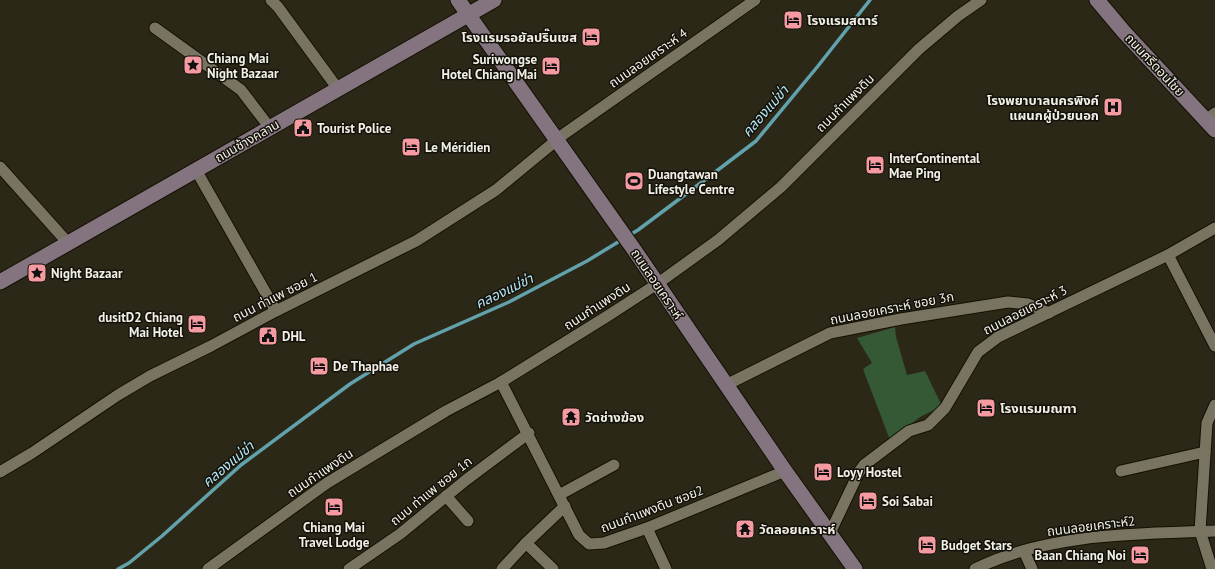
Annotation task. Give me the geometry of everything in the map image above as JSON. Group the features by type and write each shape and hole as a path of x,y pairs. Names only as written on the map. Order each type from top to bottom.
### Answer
{"street":[{"path":"271,0 278,7 338,89"},
{"name":"ถนนลอยเคราะห์","path":"458,0 635,251 785,471 830,533 850,567"},
{"name":"ถนนช้างคลาน","path":"0,282 494,0"},
{"name":"ถนนลอยเคราะห์ 4","path":"556,140 755,0"},
{"name":"ถนนกำแพงดิน","path":"210,569 327,483 446,411 501,382 606,317 657,284 718,240 781,187 919,49 958,16 981,0"},
{"name":"ถนนศรีดอนไชย","path":"1097,0 1124,32 1212,121"},
{"path":"154,28 241,90 270,128"},
{"name":"ถนน ท่าแพ ซอย 1","path":"0,472 32,453 150,376 416,241 496,190 556,140"},
{"path":"0,167 68,243"},
{"path":"196,170 276,311"},
{"name":"ถนนลอยเคราะห์ 3","path":"830,533 859,472 864,466 909,431 928,425 945,408 978,352 998,337 1168,255 1215,228"},
{"path":"1168,255 1215,346"},
{"name":"ถนนลอยเคราะห์ ซอย 3ก","path":"726,385 830,333 901,319 1008,302 1028,304 1049,313"},
{"name":"ถนนกำแพงดิน ซอย2","path":"501,382 579,535 589,544 604,543 647,528 785,471"},
{"path":"1212,569 1200,531 1207,423 1215,405"},
{"name":"ถนน ท่าแพ ซอย 1ก","path":"348,569 400,534 466,480 528,433"},
{"path":"1121,471 1205,452"},
{"path":"559,495 614,465"},
{"path":"446,496 468,521"},
{"path":"502,569 526,543 565,506"},
{"path":"647,528 666,569"},
{"name":"ถนนลอยเคราะห์2","path":"974,569 1043,545 1129,534 1215,531"},
{"path":"526,543 553,569"},
{"path":"1024,551 1032,569"}],"green space":[{"path":"895,327 896,337 907,375 925,371 942,406 920,417 890,440 863,369 872,363 857,338"}],"waterway":[{"name":"คลองแม่ข่า","path":"628,236 756,141 870,0"},
{"name":"คลองแม่ข่า","path":"118,569 129,563 162,536 241,465 350,384 414,344 509,302 587,261 623,239"}],"place":[{"name":"โรงแรมสตาร์","path":"793,20"},
{"name":"โรงแรมรอยัลปริ๊นเซส","path":"591,37"},
{"name":"Chiang Mai Night Bazaar","path":"193,65"},
{"name":"Suriwongse Hotel Chiang Mai","path":"551,66"},
{"name":"โรงพยาบาลนครพิงค์ แผนกผู้ป่วยนอก","path":"1113,107"},
{"name":"Tourist Police","path":"303,128"},
{"name":"Le Méridien","path":"411,147"},
{"name":"InterContinental Mae Ping","path":"875,165"},
{"name":"Duangtawan Lifestyle Centre","path":"634,181"},
{"name":"Night Bazaar","path":"37,273"},
{"name":"dusitD2 Chiang Mai Hotel","path":"197,324"},
{"name":"DHL","path":"268,336"},
{"name":"De Thaphae","path":"319,366"},
{"name":"โรงแรมมณฑา","path":"986,408"},
{"name":"วัดช่างฆ้อง","path":"571,417"},
{"name":"Loyy Hostel","path":"823,472"},
{"name":"Soi Sabai","path":"868,501"},
{"name":"Chiang Mai Travel Lodge","path":"334,507"},
{"name":"วัดลอยเคราะห์","path":"745,529"},
{"name":"Budget Stars","path":"927,545"},
{"name":"Baan Chiang Noi","path":"1140,555"}]}
